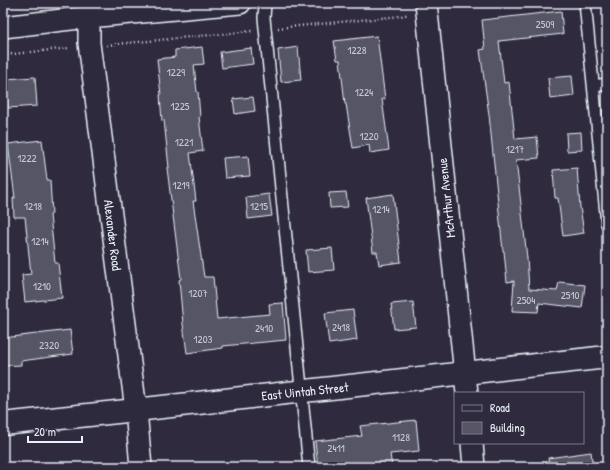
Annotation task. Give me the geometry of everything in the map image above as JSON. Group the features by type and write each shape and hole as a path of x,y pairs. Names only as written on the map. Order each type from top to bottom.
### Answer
{"main road":[{"name":"East Uintah Street","path":"3,424 302,391 466,383 607,358"}],"street":[{"path":"3,27 89,10 240,3"},
{"name":"McArthur Avenue","path":"426,6 466,383"},
{"name":"Alexander Road","path":"89,10 89,46 136,410 141,467"},
{"path":"472,444 474,467"}],"lane":[{"path":"265,3 265,29 309,467"},
{"path":"585,3 607,224"},
{"path":"594,86 607,84"}],"path":[{"path":"3,55 401,16 426,6"}],"building":[{"path":"561,11 563,34 499,41 504,83 509,82 515,139 537,137 539,158 516,160 529,289 557,291 559,282 585,285 582,308 539,303 538,312 512,311 514,281 507,282 489,115 480,50 485,49 482,20"},
{"path":"377,36 385,99 382,99 389,150 370,153 369,145 353,148 345,104 340,60 337,60 334,41"},
{"path":"202,47 204,64 194,65 203,151 190,153 196,201 193,201 204,277 213,277 217,319 270,314 269,304 283,303 286,340 223,346 223,348 187,353 179,280 181,279 167,168 169,168 164,120 162,121 157,59 175,57 175,50"},
{"path":"298,47 301,80 281,82 278,50"},
{"path":"251,48 253,64 222,68 220,52"},
{"path":"572,76 574,96 550,99 548,78"},
{"path":"35,77 37,106 8,108 6,79"},
{"path":"253,97 255,111 235,114 233,99"},
{"path":"581,132 582,150 567,151 566,133"},
{"path":"42,140 47,180 50,180 52,214 50,215 55,263 58,263 62,298 25,302 22,275 31,274 25,217 14,217 13,198 15,198 8,144"},
{"path":"248,156 250,176 225,178 223,158"},
{"path":"577,168 584,233 563,236 558,198 555,198 553,170"},
{"path":"346,192 348,207 330,208 329,193"},
{"path":"269,194 272,216 248,219 246,197"},
{"path":"393,194 401,262 379,265 377,252 373,252 366,198"},
{"path":"332,248 334,270 308,272 306,250"},
{"path":"413,302 416,327 394,329 391,304"},
{"path":"353,310 357,340 329,344 325,313"},
{"path":"70,330 73,354 21,361 21,365 3,366 3,338"},
{"path":"416,420 419,451 390,454 392,467 318,467 315,441 362,436 360,426"},
{"path":"591,452 593,467 549,467 548,458"}]}
